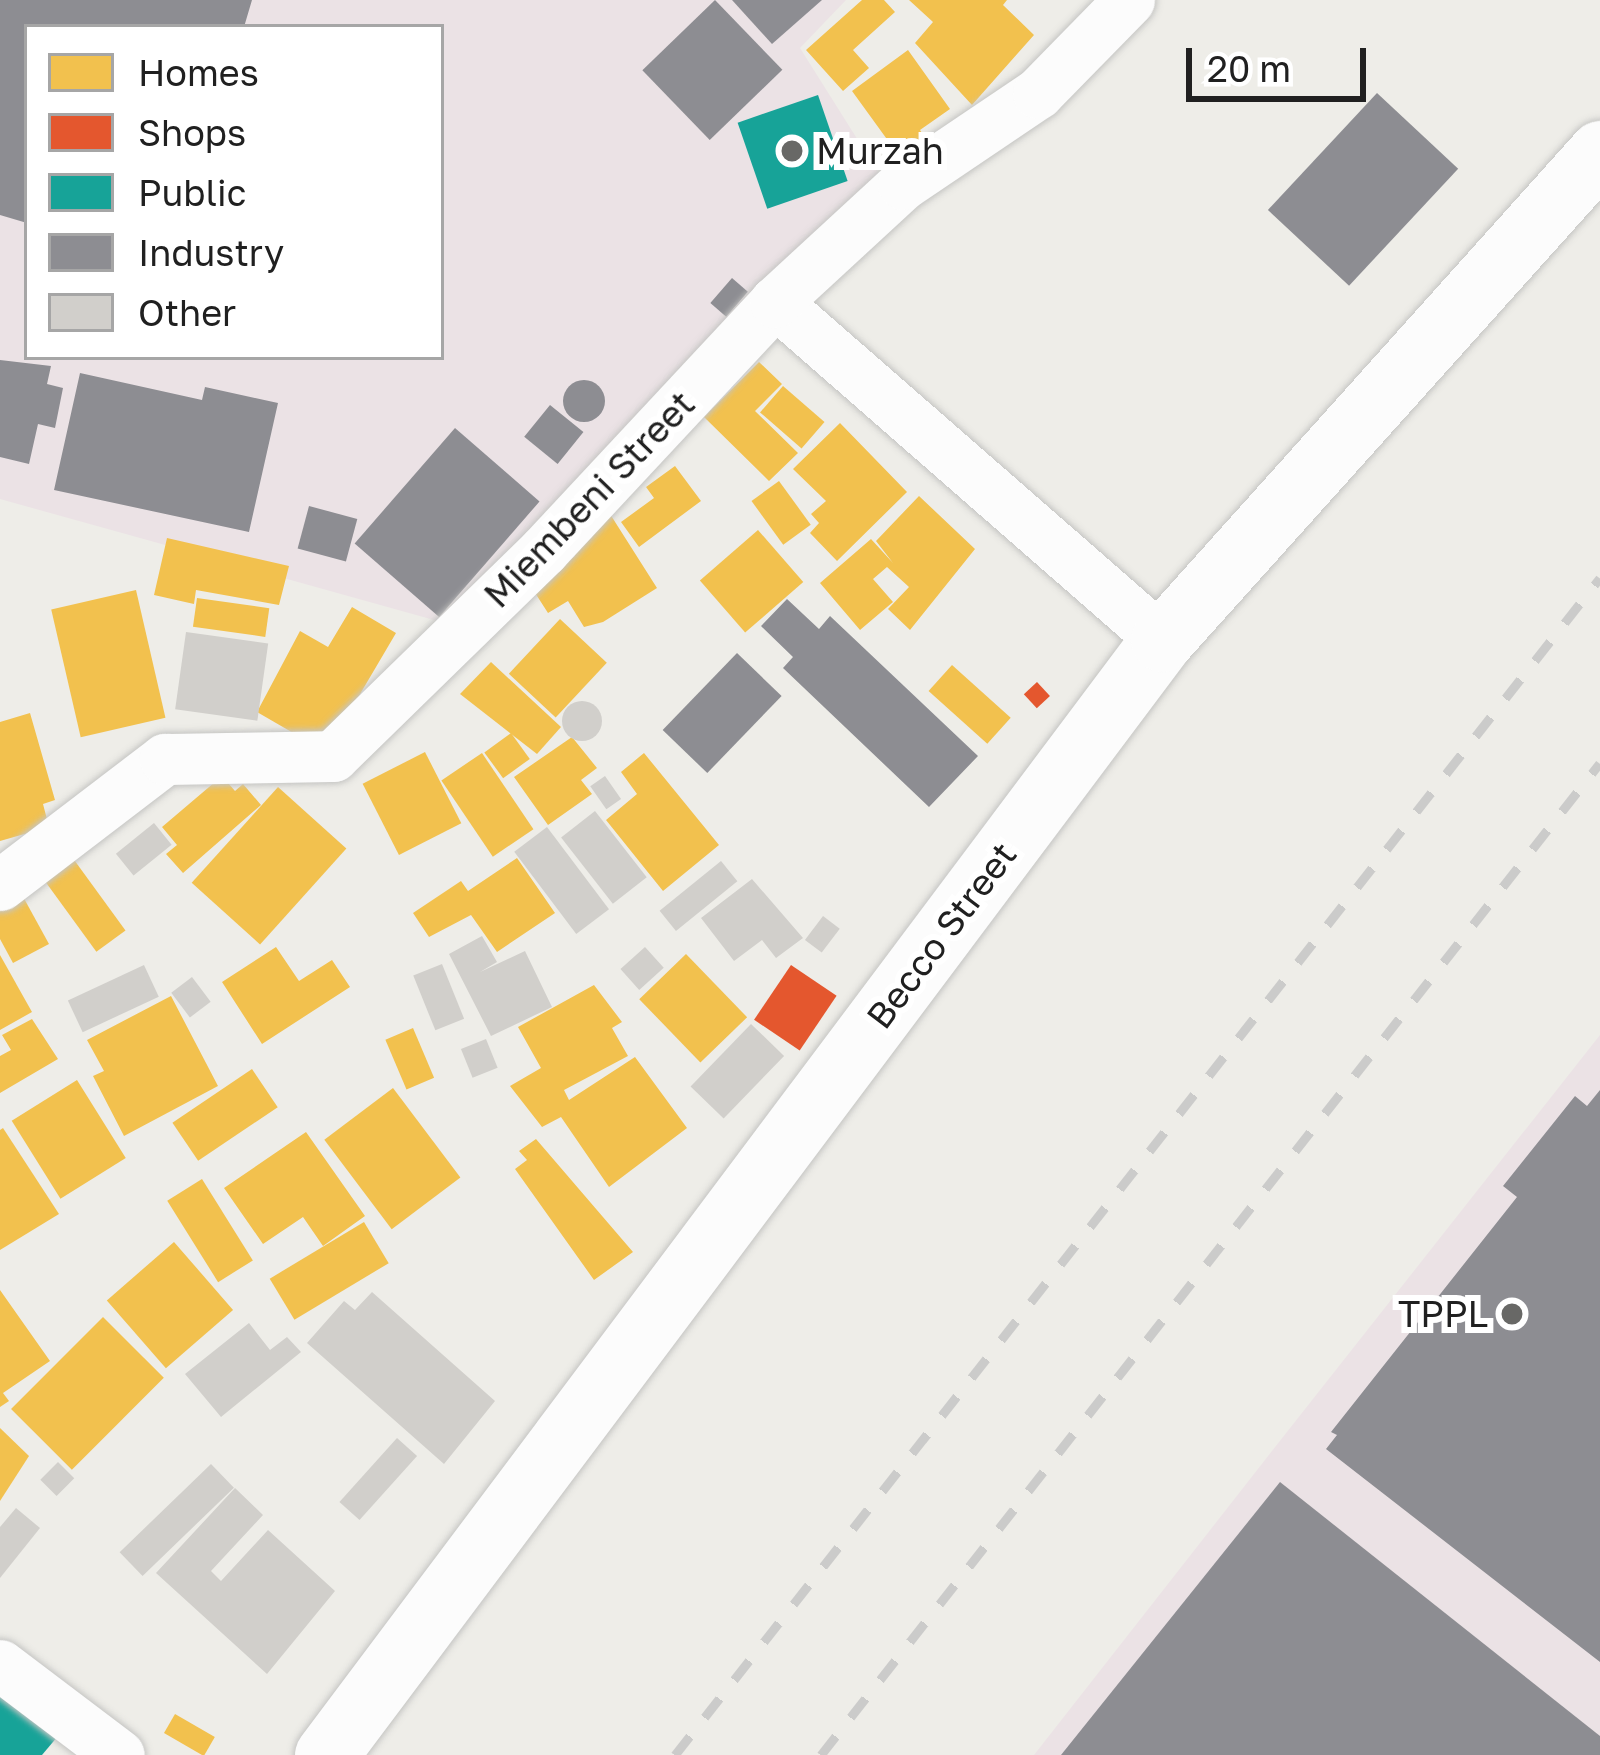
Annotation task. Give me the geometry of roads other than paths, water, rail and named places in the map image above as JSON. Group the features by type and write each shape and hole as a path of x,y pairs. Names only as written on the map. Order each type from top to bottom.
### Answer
{"street":[{"name":"Miembeni Street","path":"0,885 166,759 333,756 544,550 775,302 903,184 1039,93 1129,0"},
{"name":"Becco Street","path":"326,1755 1162,640 1600,152"},
{"path":"775,302 1162,640"},
{"path":"0,1665 119,1755"}],"railway":[{"path":"675,1755 1600,578"},
{"path":"821,1755 1600,763"}],"place":[{"name":"Murzah","path":"792,151"},
{"name":"TPPL","path":"1512,1314"}]}
